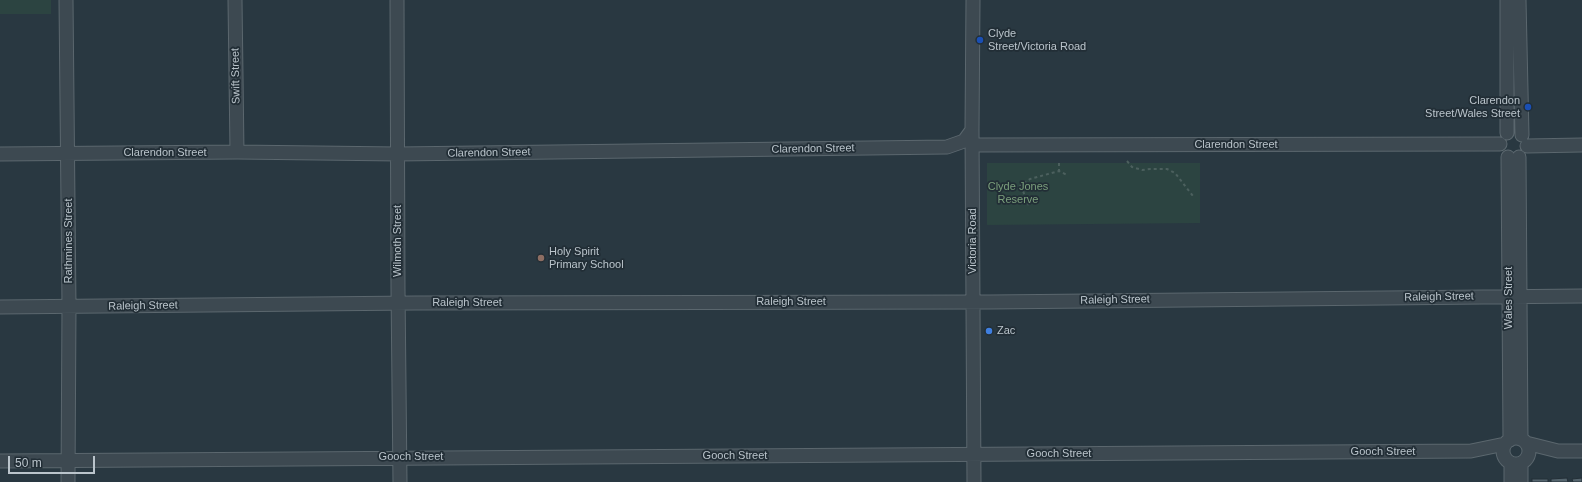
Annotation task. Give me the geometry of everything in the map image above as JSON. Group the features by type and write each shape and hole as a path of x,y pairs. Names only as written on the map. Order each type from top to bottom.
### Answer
{"street":[{"name":"Rathmines Street","path":"66,0 70,306 68,482"},
{"name":"Swift Street","path":"236,0 237,152"},
{"name":"Wilmoth Street","path":"397,0 400,482"},
{"name":"Victoria Road","path":"973,0 972,145 974,482"},
{"path":"1507,0 1507,133"},
{"path":"1519,0 1524,140 1526,150 1514,157 1502,152 1500,144 1502,138 1507,133 1515,132 1524,140 1582,145"},
{"name":"Clarendon Street","path":"0,154 237,152 398,154 947,147 964,141 972,130"},
{"name":"Clarendon Street","path":"972,145 1500,144"},
{"name":"Wales Street","path":"1514,157 1515,442"},
{"name":"Raleigh Street","path":"0,307 398,303 973,302 1582,296"},
{"path":"1511,482 1516,461 1529,451 1515,442 1503,451 1516,461 1521,482"},
{"name":"Gooch Street","path":"0,461 1471,451 1515,442 1558,451 1582,451"},
{"name":"Gooch Street","path":"1471,451 1516,461 1558,451"}],"path":[{"path":"1127,161 1132,167 1142,170 1167,168 1175,173 1193,196"},
{"path":"1059,163 1059,171"},
{"path":"990,184 995,183 1012,188 1019,187 1030,179 1059,171 1067,175"},
{"path":"1019,187 1023,191 1029,206"}],"green space":[{"path":"0,0 51,0 51,14 0,14"},
{"name":"Clyde Jones Reserve","path":"987,163 1200,163 1200,223 987,225"}],"building":[{"path":"1567,478 1568,482 1551,482 1551,479"},
{"path":"1582,478 1582,482 1573,482 1572,479"},
{"path":"1532,479 1548,479 1548,482 1532,482"}],"place":[{"name":"Clyde Street/Victoria Road","path":"980,40"},
{"name":"Clarendon Street/Wales Street","path":"1528,107"},
{"name":"Holy Spirit Primary School","path":"541,258"},
{"name":"Zac","path":"989,331"}]}
